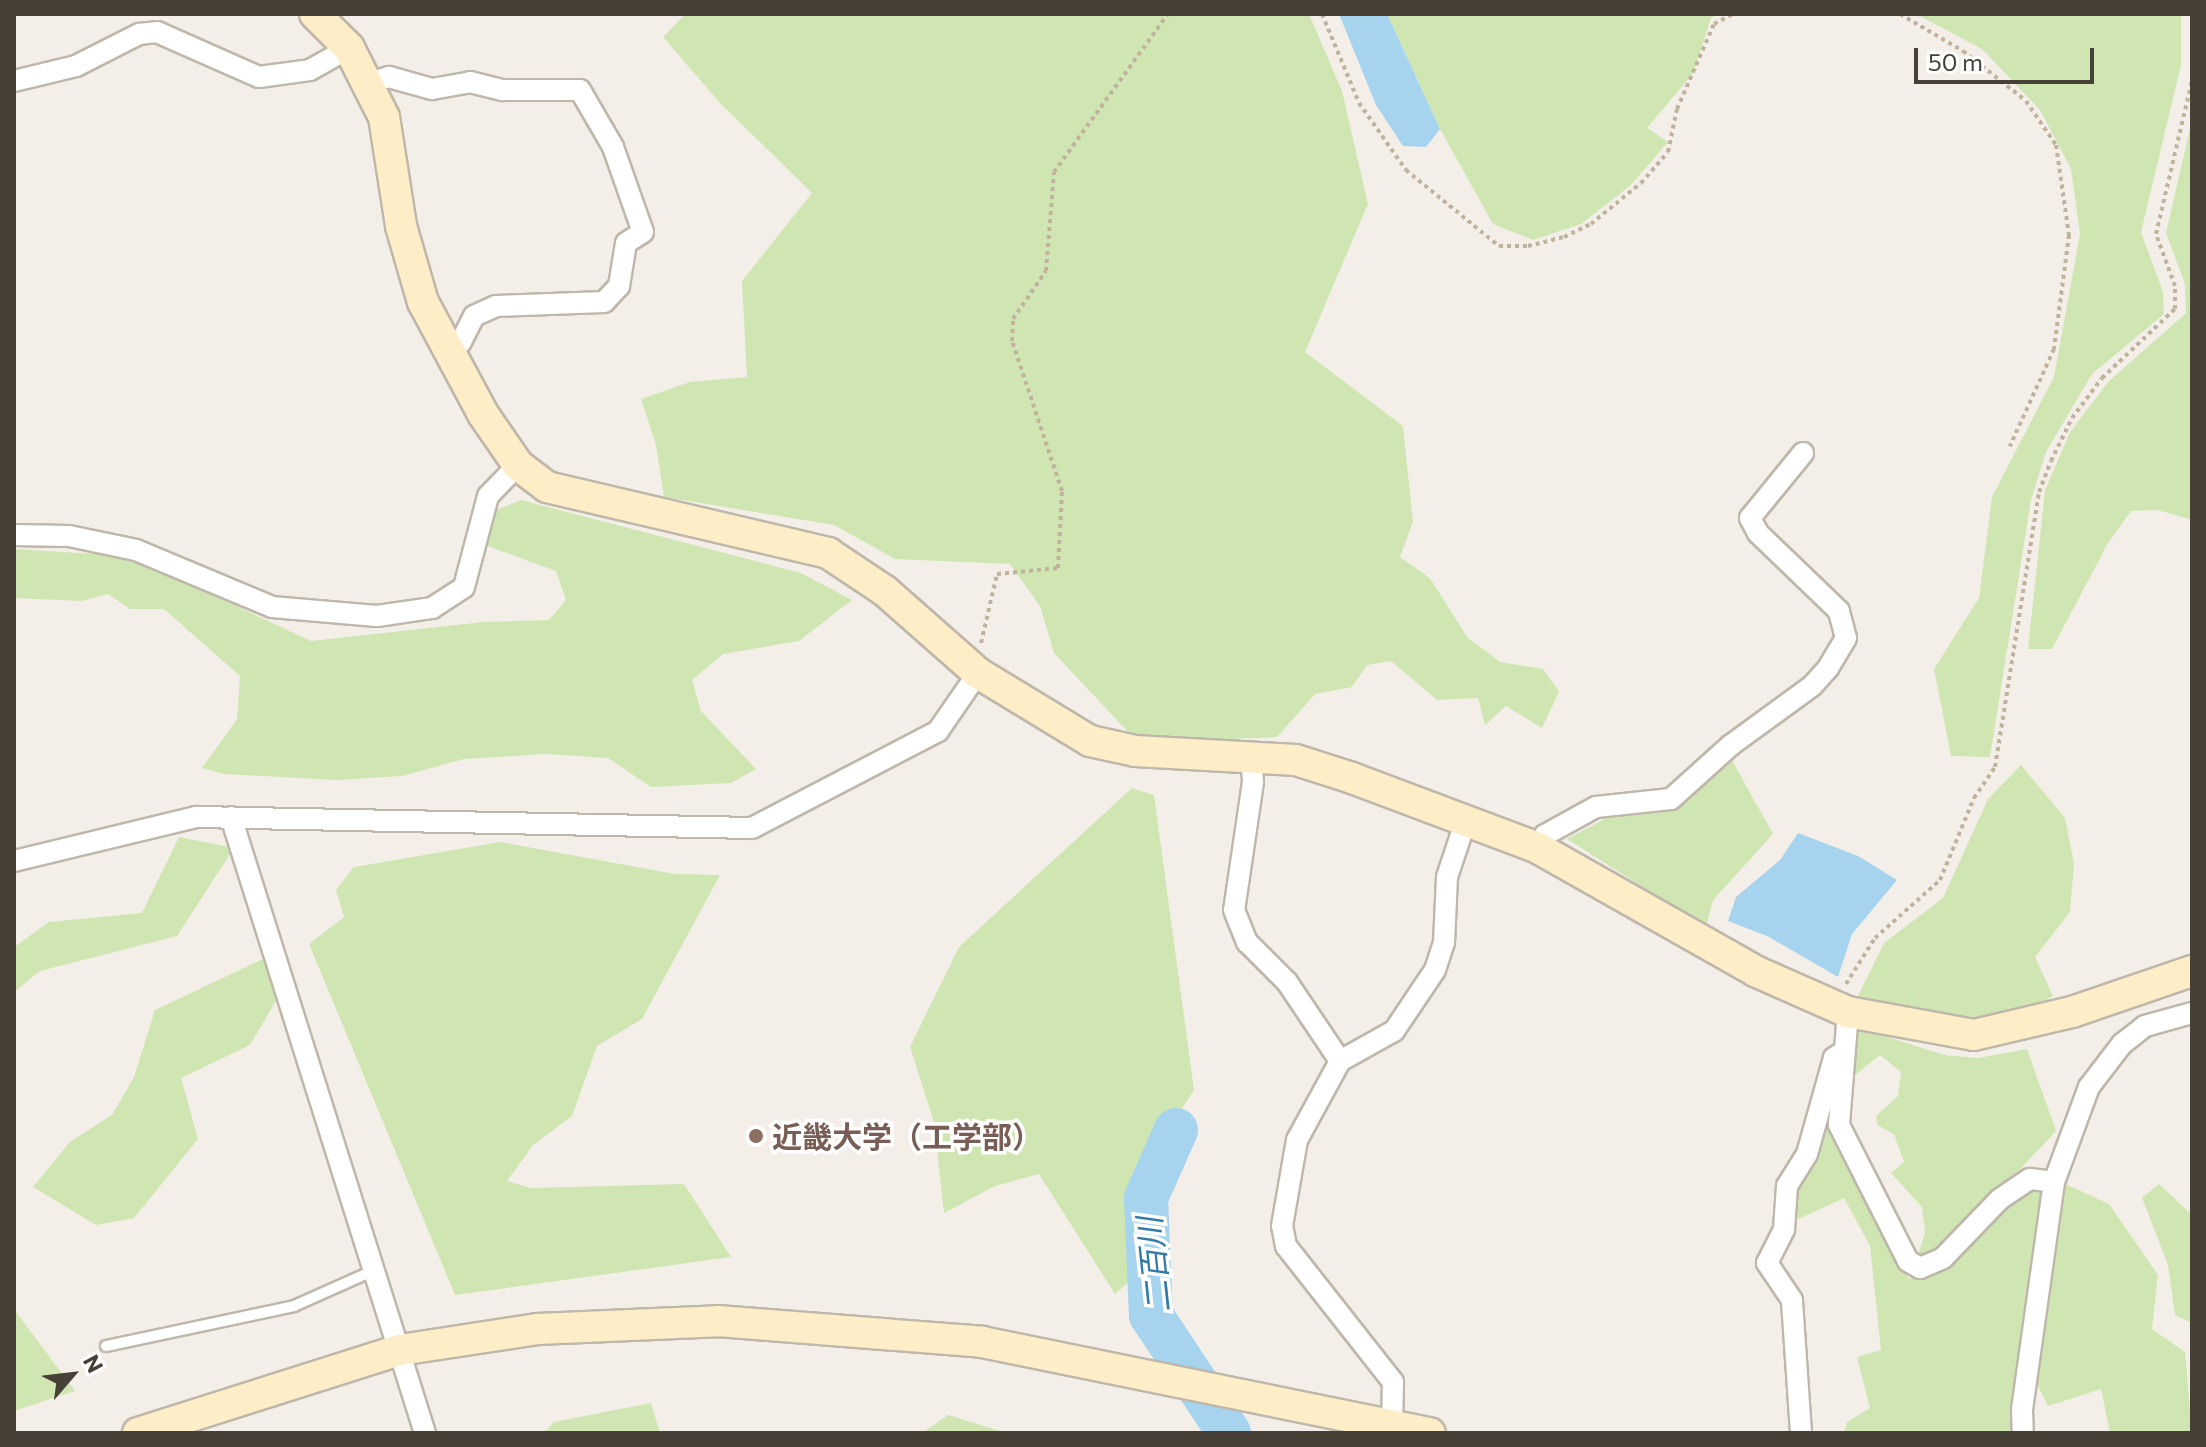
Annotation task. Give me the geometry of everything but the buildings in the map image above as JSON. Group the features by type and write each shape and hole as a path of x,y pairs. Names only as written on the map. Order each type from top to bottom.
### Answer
{"street":[{"path":"315,14 349,48 370,83 384,117 405,241 423,302 448,351 518,465 547,487 828,553 885,591 978,673 1090,741 1135,751 1296,760 1466,820 1538,848 1755,971 1848,1012 1974,1035 2072,1012 2192,971"},
{"path":"14,81 76,66 139,34 157,32 259,77 310,70 349,48"},
{"path":"370,83 389,77 432,89 470,82 503,90 580,90 613,147 643,232 626,243 619,286 604,302 496,306 474,316 461,342 448,351"},
{"path":"1538,848 1545,835 1596,807 1671,799 1731,745 1812,686 1828,668 1846,638 1839,611 1758,533 1750,518 1803,453"},
{"path":"14,535 69,536 136,550 272,607 391,614 432,608 464,587 488,496 518,465"},
{"path":"14,861 196,817 752,828 938,731 978,673"},
{"path":"1251,758 1253,782 1234,910 1247,942 1287,982 1340,1061"},
{"path":"231,817 425,1433"},
{"path":"1392,1426 1393,1382 1286,1246 1282,1226 1297,1140 1340,1061 1394,1031 1435,970 1444,943 1447,877 1466,820"},
{"path":"1848,1012 1839,1125 1908,1261 1920,1268 1943,1258 2000,1199 2030,1179 2054,1182"},
{"path":"2023,1433 2022,1410 2054,1182 2089,1087 2122,1044 2145,1026 2192,1013"},
{"path":"1801,1433 1792,1300 1767,1263 1784,1229 1787,1186 1807,1154 1834,1058 1845,1051"},
{"path":"138,1433 400,1350 538,1329 718,1321 848,1328 982,1342 1430,1433"}],"lane":[{"path":"106,1346 294,1306 375,1270"}],"path":[{"path":"978,673 997,574 1058,568 1062,491 1012,341 1013,319 1046,271 1054,172 1168,14"},
{"path":"1322,14 1359,103 1406,170 1499,246 1528,246 1564,237 1591,224 1641,183 1668,152 1677,109 1714,24 1733,14"},
{"path":"1900,14 1963,51 2026,101 2056,145 2069,235 2054,349 2010,446"},
{"path":"1848,1012 1842,990 1875,938 1940,880 1974,798 1995,767 2039,492 2051,461 2072,418 2102,378 2175,309 2175,286 2156,234 2192,80"}],"green space":[{"path":"685,14 1309,14 1342,91 1368,204 1305,352 1403,426 1413,522 1400,557 1430,578 1467,637 1500,662 1543,669 1559,692 1542,728 1506,706 1485,725 1478,698 1437,700 1391,661 1367,665 1352,687 1315,694 1277,737 1185,741 1130,734 1054,653 1040,606 1010,564 895,559 834,525 664,497 656,445 641,399 690,382 747,377 742,281 812,193 721,104 663,37"},
{"path":"1387,14 1717,14 1711,18 1694,72 1647,128 1668,142 1631,185 1581,224 1533,240 1493,224 1440,129"},
{"path":"1916,14 2181,14 2181,65 2141,232 2163,292 2164,314 2092,374 2046,452 2031,500 1990,757 1951,756 1934,669 1979,598 1992,497 2054,377 2080,234 2071,169 2040,110 1982,49"},
{"path":"2192,120 2192,520 2158,510 2131,511 2108,543 2052,649 2028,649 2045,490 2070,432 2108,382 2186,313 2185,284 2166,233"},
{"path":"521,500 801,573 852,600 799,641 723,654 692,680 701,711 756,769 731,783 651,787 608,758 545,754 464,759 402,776 337,780 224,774 202,768 237,719 240,676 164,609 130,609 108,594 81,601 14,598 14,549 129,556 311,641 483,622 549,620 566,600 556,571 485,545 494,511"},
{"path":"1728,753 1773,834 1713,900 1706,927 1567,839"},
{"path":"2021,765 2065,818 2074,864 2070,912 2035,957 2053,996 2017,1015 1973,1018 1857,998 1884,943 1943,898 1988,799"},
{"path":"1132,788 1154,795 1194,1090 1172,1124 1138,1199 1132,1279 1115,1294 1039,1174 995,1186 944,1213 934,1122 910,1047 959,947"},
{"path":"179,837 234,848 177,936 40,971 14,992 14,947 49,922 142,913"},
{"path":"500,842 675,874 720,875 642,1019 597,1046 572,1116 533,1145 507,1181 531,1188 684,1184 731,1257 455,1295 309,944 344,917 336,890 354,867"},
{"path":"265,958 281,992 250,1045 181,1078 198,1139 134,1218 96,1225 33,1187 70,1142 112,1115 134,1077 155,1010"},
{"path":"1860,1028 1944,1055 1978,1058 2027,1049 2056,1131 1939,1256 1917,1259 1925,1232 1922,1207 1891,1173 1904,1162 1894,1134 1877,1125 1876,1116 1898,1096 1901,1072 1880,1055 1854,1076 1854,1050"},
{"path":"1834,1107 1833,1129 1909,1279 1945,1261 2002,1206 2038,1185 2050,1186 2016,1433 1844,1433 1847,1422 1870,1408 1857,1357 1881,1350 1870,1246 1844,1198 1794,1221 1793,1186 1827,1108"},
{"path":"2063,1183 2109,1204 2158,1275 2152,1329 2185,1352 2192,1433 2110,1433 2101,1389 2048,1406 2033,1376"},
{"path":"2159,1184 2192,1215 2192,1323 2175,1315 2168,1265 2142,1198"},
{"path":"14,1309 75,1391 14,1411"},
{"path":"651,1403 660,1433 544,1433 554,1422"},
{"path":"948,1415 1007,1433 922,1433"}],"water":[{"path":"1339,14 1387,14 1440,129 1426,147 1403,146 1376,105"},
{"path":"1798,833 1858,856 1897,880 1852,934 1838,977 1767,936 1728,921 1736,897 1780,860"}],"waterway":[{"name":"二百川","path":"1176,1130 1146,1198 1151,1315 1229,1433"}],"place":[{"name":"近畿大学（工学部）","path":"756,1136"}]}
